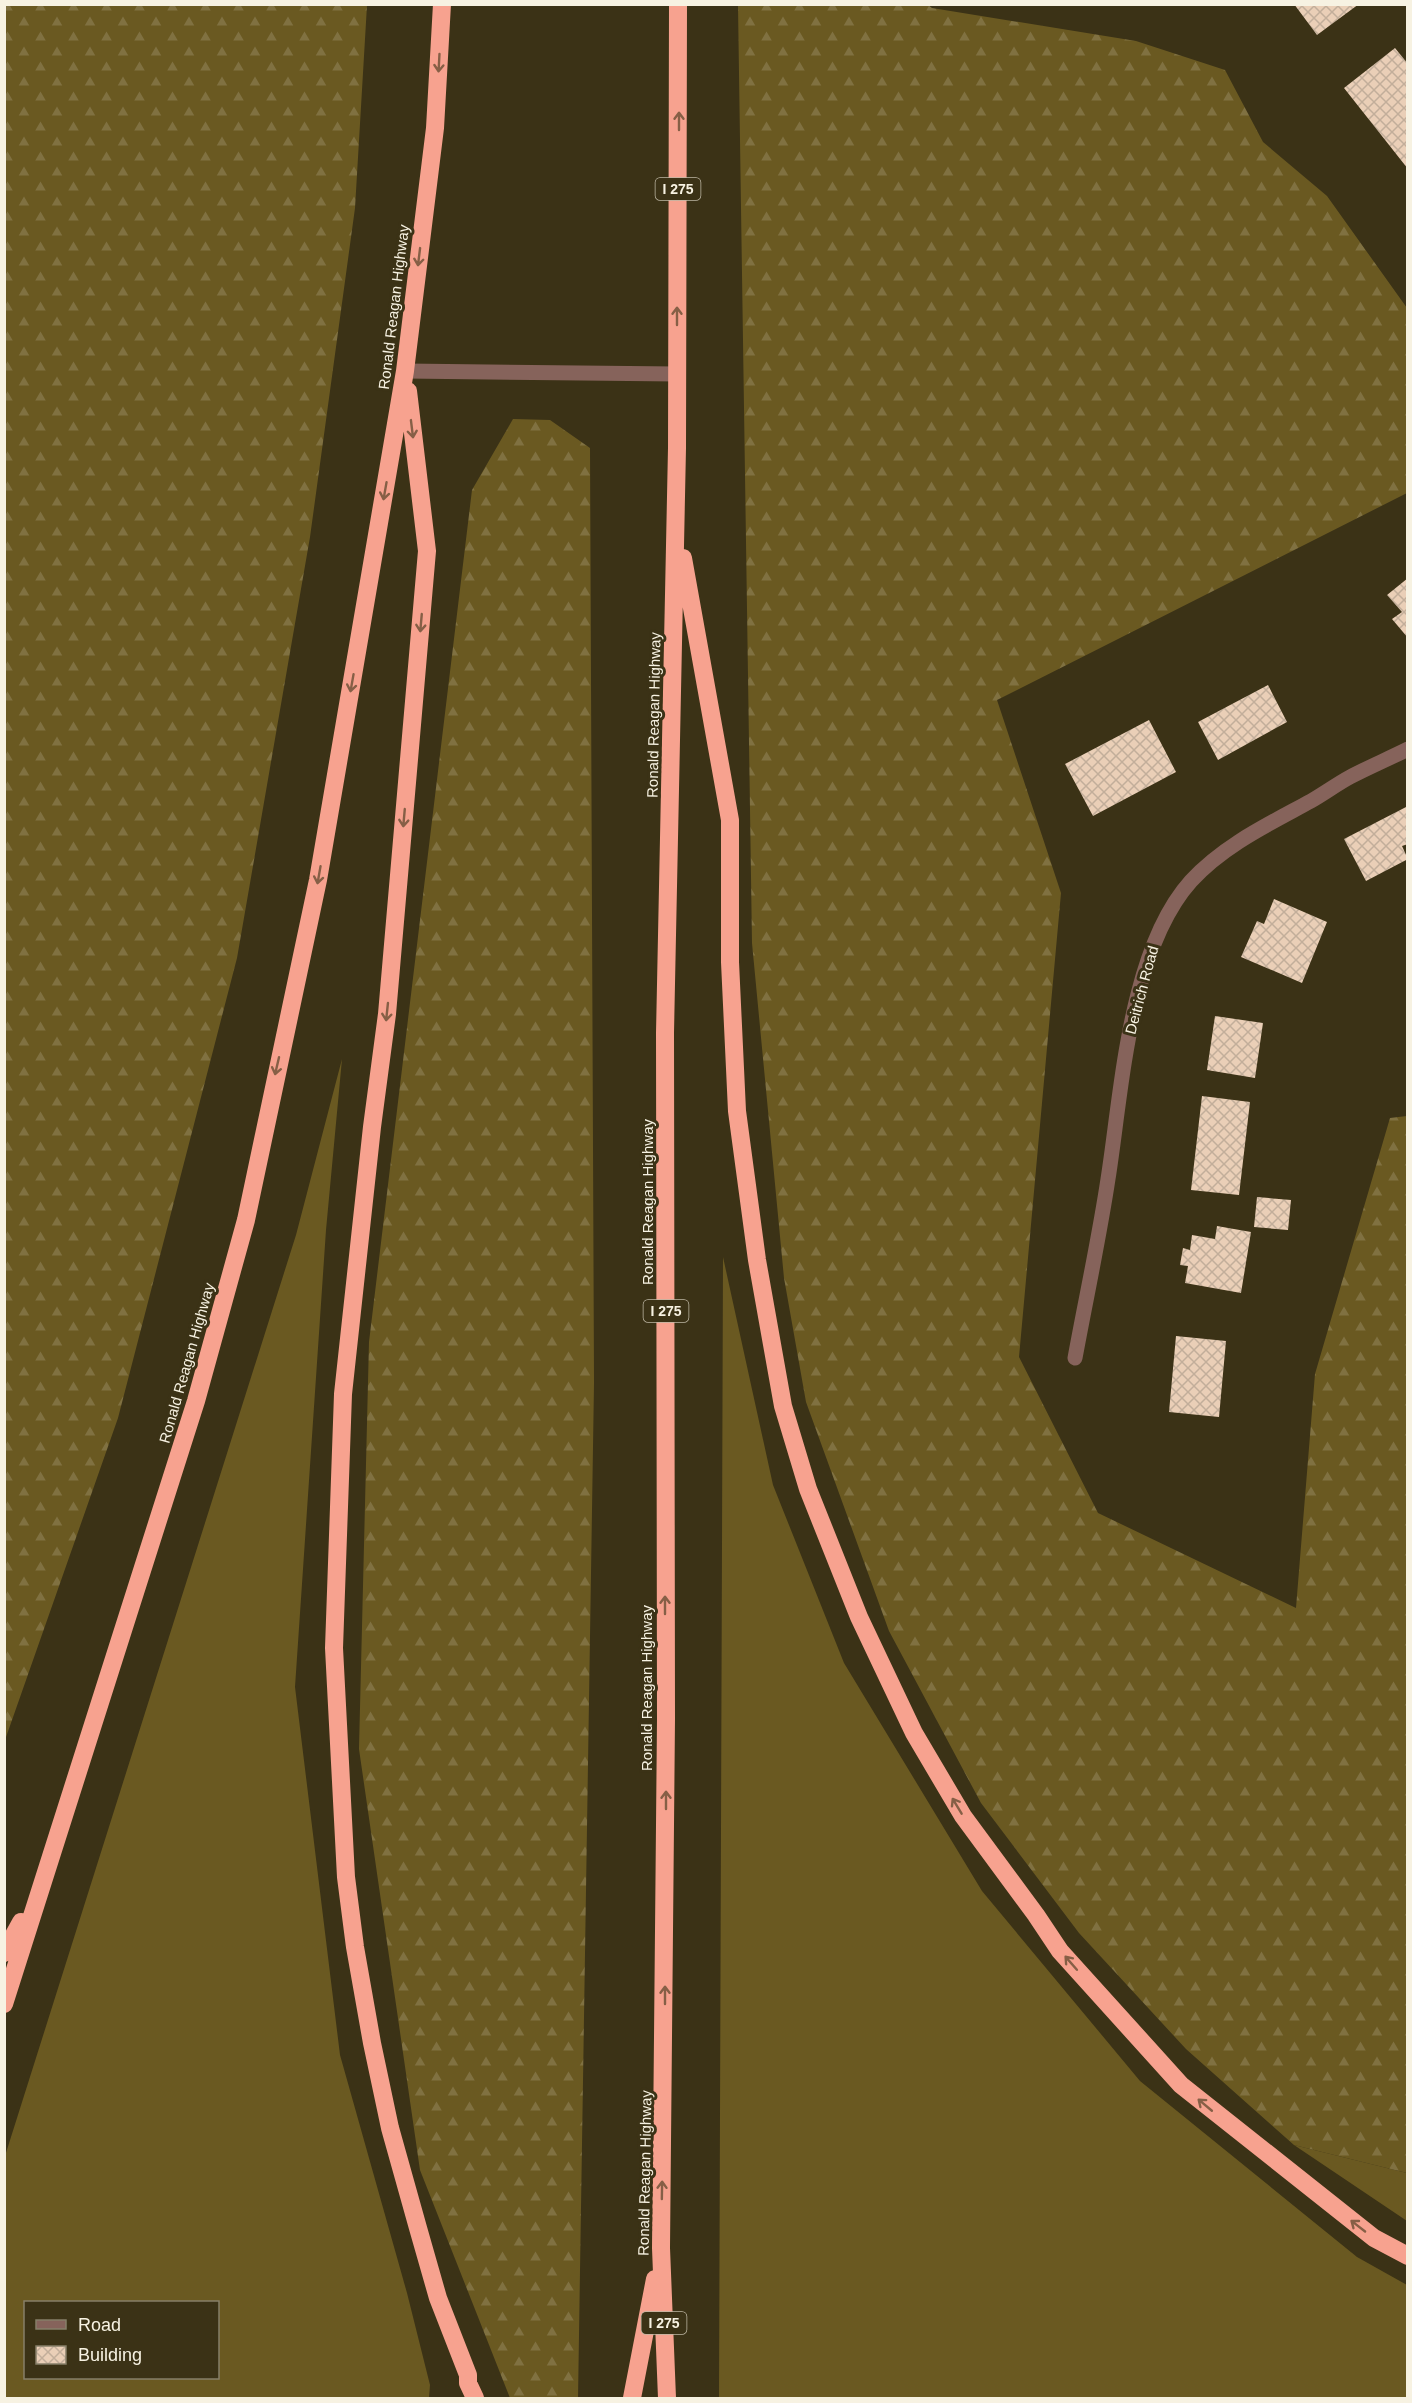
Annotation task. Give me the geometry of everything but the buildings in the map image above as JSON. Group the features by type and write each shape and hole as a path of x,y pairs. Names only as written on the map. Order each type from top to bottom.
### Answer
{"highway":[{"name":"Ronald Reagan Highway","path":"4,2004 196,1401 246,1220 318,880 405,371 435,128 442,4"},
{"name":"Ronald Reagan Highway","path":"667,2398 662,2248 666,1754 665,1033 676,519 678,4"},
{"path":"405,371 427,551 387,1014 372,1127 343,1394 334,1648 346,1877 368,2022 390,2128 415,2217 438,2298 472,2390"},
{"path":"676,519 730,820 730,962 737,1111 757,1260 783,1406 808,1489 859,1617 914,1734 963,1816 1060,1951 1181,2085 1374,2238 1407,2256"},
{"path":"4,1953 42,1884"},
{"path":"632,2398 662,2248"}],"street":[{"path":"405,371 677,374"},
{"name":"Deitrich Road","path":"1076,1358 1107,1182 1126,1056 1139,991 1155,941 1170,912 1191,881 1220,856 1260,827 1407,749"}],"green space":[{"path":"5,4 367,5 355,208 310,537 237,958 118,1418 5,1740"},
{"path":"738,5 928,5 932,8 1136,41 1225,70 1263,142 1327,196 1407,308 1407,493 997,700 1061,893 1019,1357 1098,1513 1296,1608 1315,1374 1390,1118 1407,1116 1407,2173 1294,2145 1186,2049 1079,1933 981,1803 889,1631 806,1402 784,1278 752,943"},
{"path":"513,419 550,420 590,448 594,1383 578,2398 510,2398 420,2170 359,1749 369,1342 472,490"},
{"path":"342,1059 326,1230 295,1687 340,2055 407,2293 430,2385 429,2398 5,2398 5,2156 296,1235"},
{"path":"723,1257 773,1485 844,1663 982,1891 1140,2081 1357,2257 1407,2285 1407,2398 719,2398"},
{"path":"1294,2145 1407,2173 1407,2221"}]}
